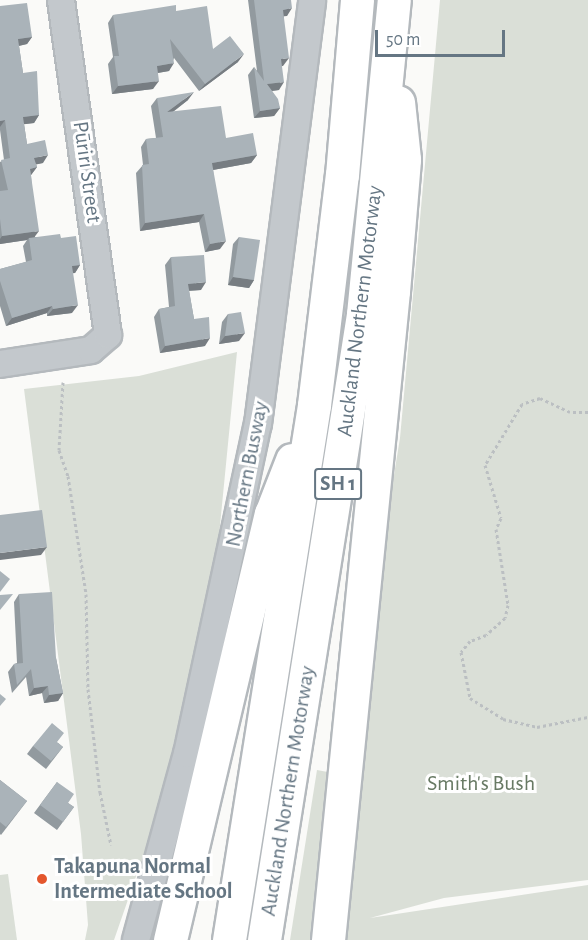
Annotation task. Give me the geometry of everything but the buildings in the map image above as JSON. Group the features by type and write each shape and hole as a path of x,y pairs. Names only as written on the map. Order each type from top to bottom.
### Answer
{"highway":[{"name":"Auckland Northern Motorway","path":"229,940 314,405 342,175 357,0"},
{"name":"Auckland Northern Motorway","path":"264,940 363,314 393,13"},
{"path":"328,940 404,159 393,13"},
{"path":"170,940 271,514 314,405"}],"street":[{"name":"Pūriri Street","path":"0,364 86,351 103,343 108,335 108,318 61,0"},
{"name":"Northern Busway","path":"136,940 187,754 258,424 312,0"}],"path":[{"path":"63,382 59,450 68,476 86,594 88,690 99,792 111,845"},
{"path":"588,412 570,412 540,398 522,404 485,465 501,518 496,529 508,605 505,618 486,635 470,641 461,652 470,698 504,719 537,727 588,717"}],"green space":[{"name":"Smith's Bush","path":"440,0 588,0 588,880 444,898 370,918 588,885 588,940 340,940 355,714 400,438"},
{"path":"237,352 217,556 157,816 114,940 85,940 88,925 81,834 24,389 139,376"},
{"path":"317,770 333,773 317,940 290,940"},
{"path":"8,874 17,940 0,940 0,875"}],"place":[{"name":"Takapuna Normal Intermediate School","path":"42,879"}]}
